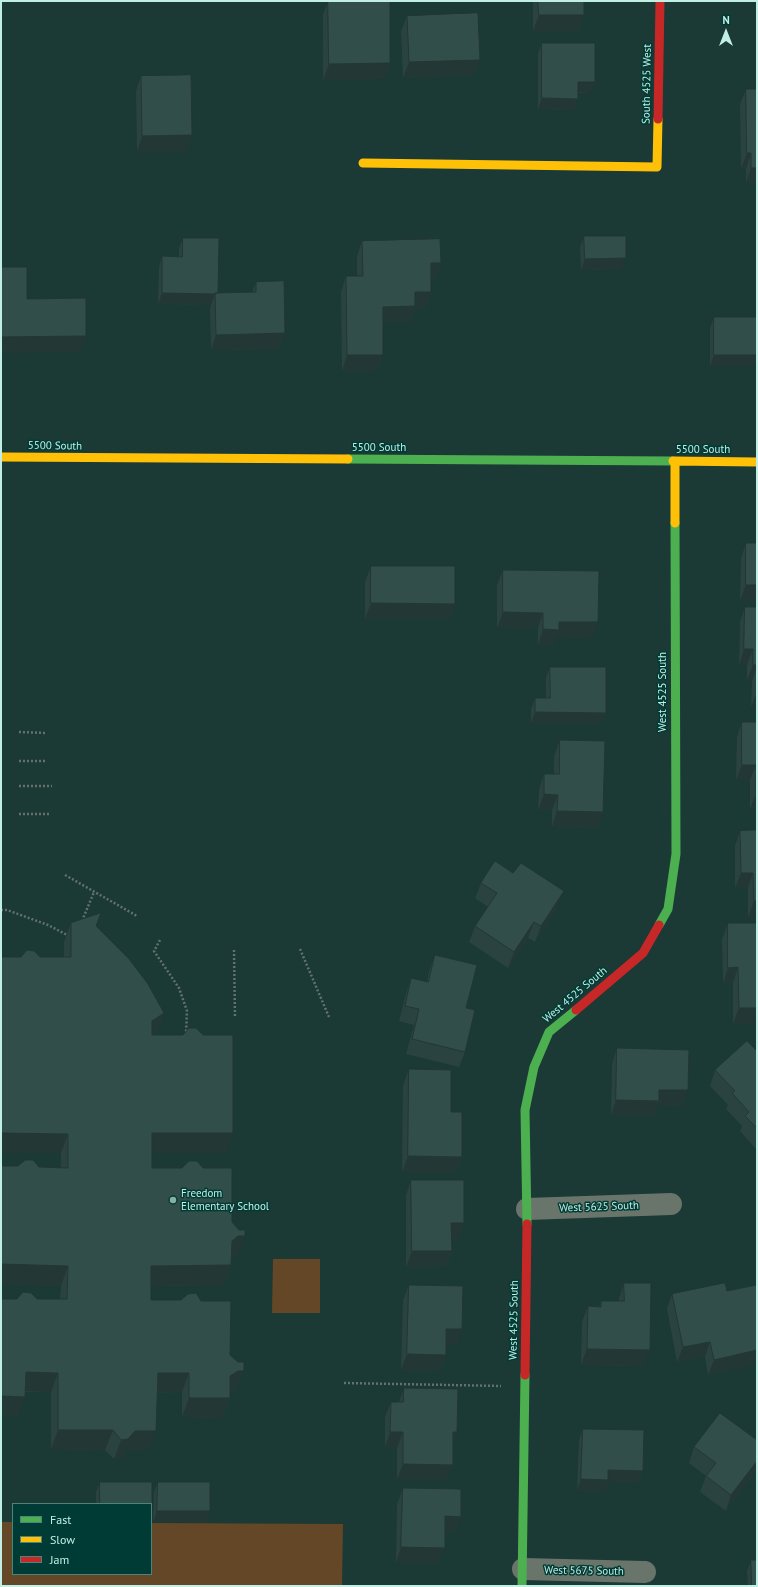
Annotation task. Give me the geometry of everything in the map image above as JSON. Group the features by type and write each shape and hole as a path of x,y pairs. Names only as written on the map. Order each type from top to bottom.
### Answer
{"street":[{"name":"South 4525 West","path":"363,163 657,167 660,1"},
{"name":"5500 South","path":"1,457 757,462"},
{"name":"West 4525 South","path":"522,1578 527,1209 525,1110 534,1067 549,1032 643,953 668,909 676,854 675,462"},
{"name":"West 5625 South","path":"527,1209 671,1204"},
{"name":"West 5675 South","path":"522,1578 645,1572"}],"path":[{"path":"19,732 46,733"},
{"path":"19,761 45,761"},
{"path":"19,786 52,786"},
{"path":"19,814 51,814"},
{"path":"65,875 137,916"},
{"path":"80,926 94,892"},
{"path":"1,910 7,910 48,925 74,939"},
{"path":"160,940 154,951 179,988 187,1010 186,1040"},
{"path":"300,949 328,1017"},
{"path":"234,950 234,1017"},
{"path":"344,1383 502,1386"}],"shaded area":[{"path":"273,1259 320,1259 320,1313 272,1313"},
{"path":"1,1522 12,1522 12,1575 152,1575 152,1523 343,1524 342,1586 1,1586"}],"building":[{"path":"328,1 390,1 390,63 329,64"},
{"path":"538,1 584,1 584,15 539,15"},
{"path":"478,13 480,60 409,62 407,16"},
{"path":"542,43 595,43 595,82 578,82 578,99 542,98"},
{"path":"191,75 192,135 142,136 141,76"},
{"path":"746,89 757,89 757,168 751,168 751,153 747,153"},
{"path":"584,236 626,236 626,258 585,259"},
{"path":"183,238 219,238 218,293 162,293 162,256 182,257"},
{"path":"440,239 441,263 431,263 431,292 415,292 415,306 383,307 383,355 347,355 346,276 363,276 362,241"},
{"path":"1,267 27,267 27,299 86,298 86,336 1,337"},
{"path":"284,281 285,333 216,335 215,293 256,292 256,282"},
{"path":"714,317 757,317 757,355 714,355"},
{"path":"746,543 757,543 757,585 746,585"},
{"path":"371,566 455,566 455,604 371,603"},
{"path":"503,570 599,571 598,622 559,622 559,630 543,629 543,613 503,612"},
{"path":"745,607 757,607 757,665 753,665 753,649 744,649"},
{"path":"550,667 606,667 606,713 535,712 535,698 550,698"},
{"path":"742,722 757,722 757,794 756,765 742,765"},
{"path":"560,740 605,741 603,812 557,811 558,795 544,794 544,774 559,774"},
{"path":"757,830 757,901 754,901 753,873 741,873 740,831"},
{"path":"495,861 513,873 521,863 564,891 541,926 534,922 514,952 475,926 497,893 481,883"},
{"path":"101,913 96,926 129,959 148,984 164,1013 152,1021 152,1035 183,1035 189,1028 196,1028 203,1035 233,1035 233,1133 152,1133 152,1168 182,1168 189,1161 197,1161 203,1168 232,1168 232,1222 239,1230 245,1230 245,1236 238,1236 232,1241 231,1265 151,1266 151,1300 181,1300 188,1294 196,1293 201,1301 231,1301 230,1355 238,1362 244,1362 244,1371 238,1371 230,1376 230,1398 189,1398 189,1373 158,1373 156,1431 135,1431 128,1439 121,1440 113,1430 58,1430 58,1373 26,1372 25,1397 1,1396 1,1299 17,1299 23,1292 31,1293 37,1299 67,1299 68,1266 1,1264 1,1166 18,1166 25,1160 33,1160 39,1167 68,1168 68,1134 1,1133 1,957 21,957 27,950 34,951 40,957 71,957 71,923"},
{"path":"728,923 757,923 757,1008 739,1008 738,967 728,968"},
{"path":"435,955 477,965 466,1008 475,1010 465,1052 412,1039 419,1009 405,1006 411,978 428,982"},
{"path":"747,1041 757,1051 757,1128 745,1116 749,1112 732,1093 735,1091 715,1070"},
{"path":"617,1048 689,1050 688,1090 659,1090 659,1101 616,1100"},
{"path":"409,1069 451,1070 451,1112 462,1112 462,1157 408,1156"},
{"path":"411,1180 464,1180 464,1223 451,1223 452,1251 412,1251"},
{"path":"624,1283 651,1283 650,1350 587,1349 588,1306 601,1307 601,1301 624,1301"},
{"path":"725,1283 727,1291 756,1285 757,1350 714,1360 710,1342 683,1347 672,1294"},
{"path":"409,1285 463,1286 462,1329 446,1329 446,1355 407,1354"},
{"path":"404,1388 458,1389 457,1432 453,1432 453,1465 403,1464 403,1432 390,1432 391,1402 403,1402"},
{"path":"720,1413 757,1440 757,1461 731,1495 706,1476 716,1463 694,1447"},
{"path":"583,1429 644,1430 643,1471 608,1470 608,1480 581,1479"},
{"path":"100,1482 152,1482 152,1503 100,1503"},
{"path":"158,1482 210,1482 210,1511 157,1511"},
{"path":"403,1488 461,1489 461,1517 445,1516 445,1548 401,1547"},
{"path":"751,1560 757,1560 757,1586 752,1586"}],"traffic: fast":[{"path":"348,459 673,461"},
{"path":"659,925 668,909 676,854 675,523"},
{"path":"527,1224 525,1110 534,1067 549,1032 576,1010"},
{"path":"522,1586 525,1375"}],"traffic: slow":[{"path":"363,163 657,167 658,119"},
{"path":"1,457 348,459"},
{"path":"673,461 757,462"},
{"path":"675,462 675,523"}],"traffic: jam":[{"path":"658,119 660,1"},
{"path":"576,1010 643,953 659,925"},
{"path":"525,1375 527,1224"}],"place":[{"name":"Freedom Elementary School","path":"173,1200"}]}
